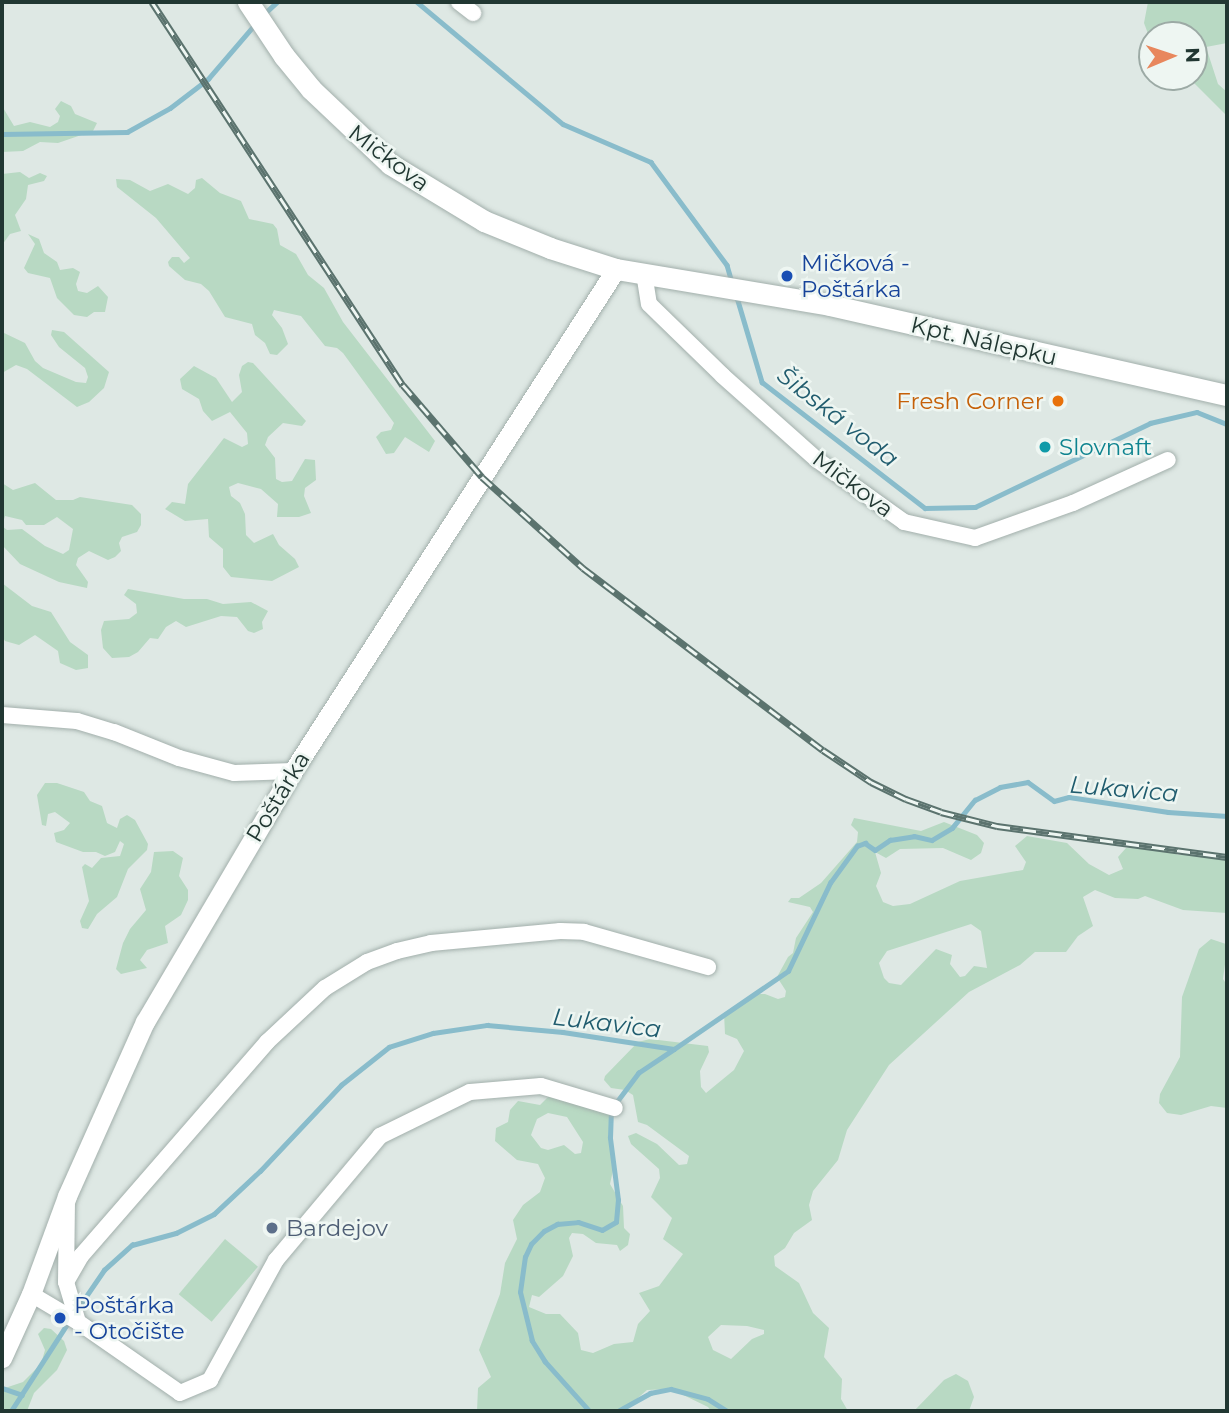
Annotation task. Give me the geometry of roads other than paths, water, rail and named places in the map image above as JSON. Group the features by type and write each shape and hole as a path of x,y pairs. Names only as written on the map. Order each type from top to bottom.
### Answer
{"main road":[{"name":"Mičkova","path":"257,17 311,89 390,164 495,226 565,254 616,269"},
{"name":"Kpt. Nálepku","path":"616,269 830,305 1227,395"}],"street":[{"path":"459,2 473,13"},
{"name":"Poštárka","path":"2,1358 31,1294 67,1196 145,1022 293,771 616,269"},
{"name":"Mičkova","path":"644,273 649,304 723,376 816,459 904,522 975,538 1073,503 1168,460"},
{"path":"2,715 77,721 114,732 179,758 234,773 293,771"},
{"path":"66,1282 81,1256 267,1042 325,988 367,962 431,943 560,931 584,932 708,967"},
{"path":"31,1294 78,1322 180,1393 210,1380 276,1260 380,1136 470,1092 541,1086 615,1108"},
{"path":"67,1196 66,1282 78,1322"}],"waterway":[{"path":"264,14 277,2"},
{"name":"Šibská voda","path":"417,2 563,124 651,162 727,265 732,283"},
{"path":"2,134 127,132 170,108 208,79 256,23"},
{"name":"Šibská voda","path":"736,294 762,382 925,508 975,507 1150,423 1197,412 1227,424"},
{"name":"Lukavica","path":"78,1308 104,1270 132,1245 176,1233 214,1214 260,1171 341,1085 389,1047 433,1033 487,1025 563,1032 674,1049 788,971 830,883 857,846 865,843 875,850 890,840 914,836 932,840 952,828 975,800 1000,787 1028,782 1054,801 1069,797 1168,812 1227,816"},
{"path":"615,1104 638,1073 674,1049"},
{"path":"589,1411 545,1362 532,1341 520,1292 525,1257 531,1244 544,1231 557,1224 578,1222 602,1230 616,1222 618,1200 610,1138 611,1112"},
{"name":"Lukavica","path":"11,1411 69,1321"},
{"path":"2,1388 22,1395"},
{"path":"618,1411 650,1393 671,1389 708,1399 727,1411"}],"railway":[{"path":"152,2 403,385 482,477 583,568 823,750 871,782 906,799 941,812 997,826 1227,857"}],"place":[{"name":"Mičková - Poštárka","path":"787,276"},
{"name":"Fresh Corner","path":"1058,401"},
{"name":"Slovnaft","path":"1045,447"},
{"name":"Bardejov","path":"272,1228"},
{"name":"Poštárka - Otočište","path":"60,1318"}]}
